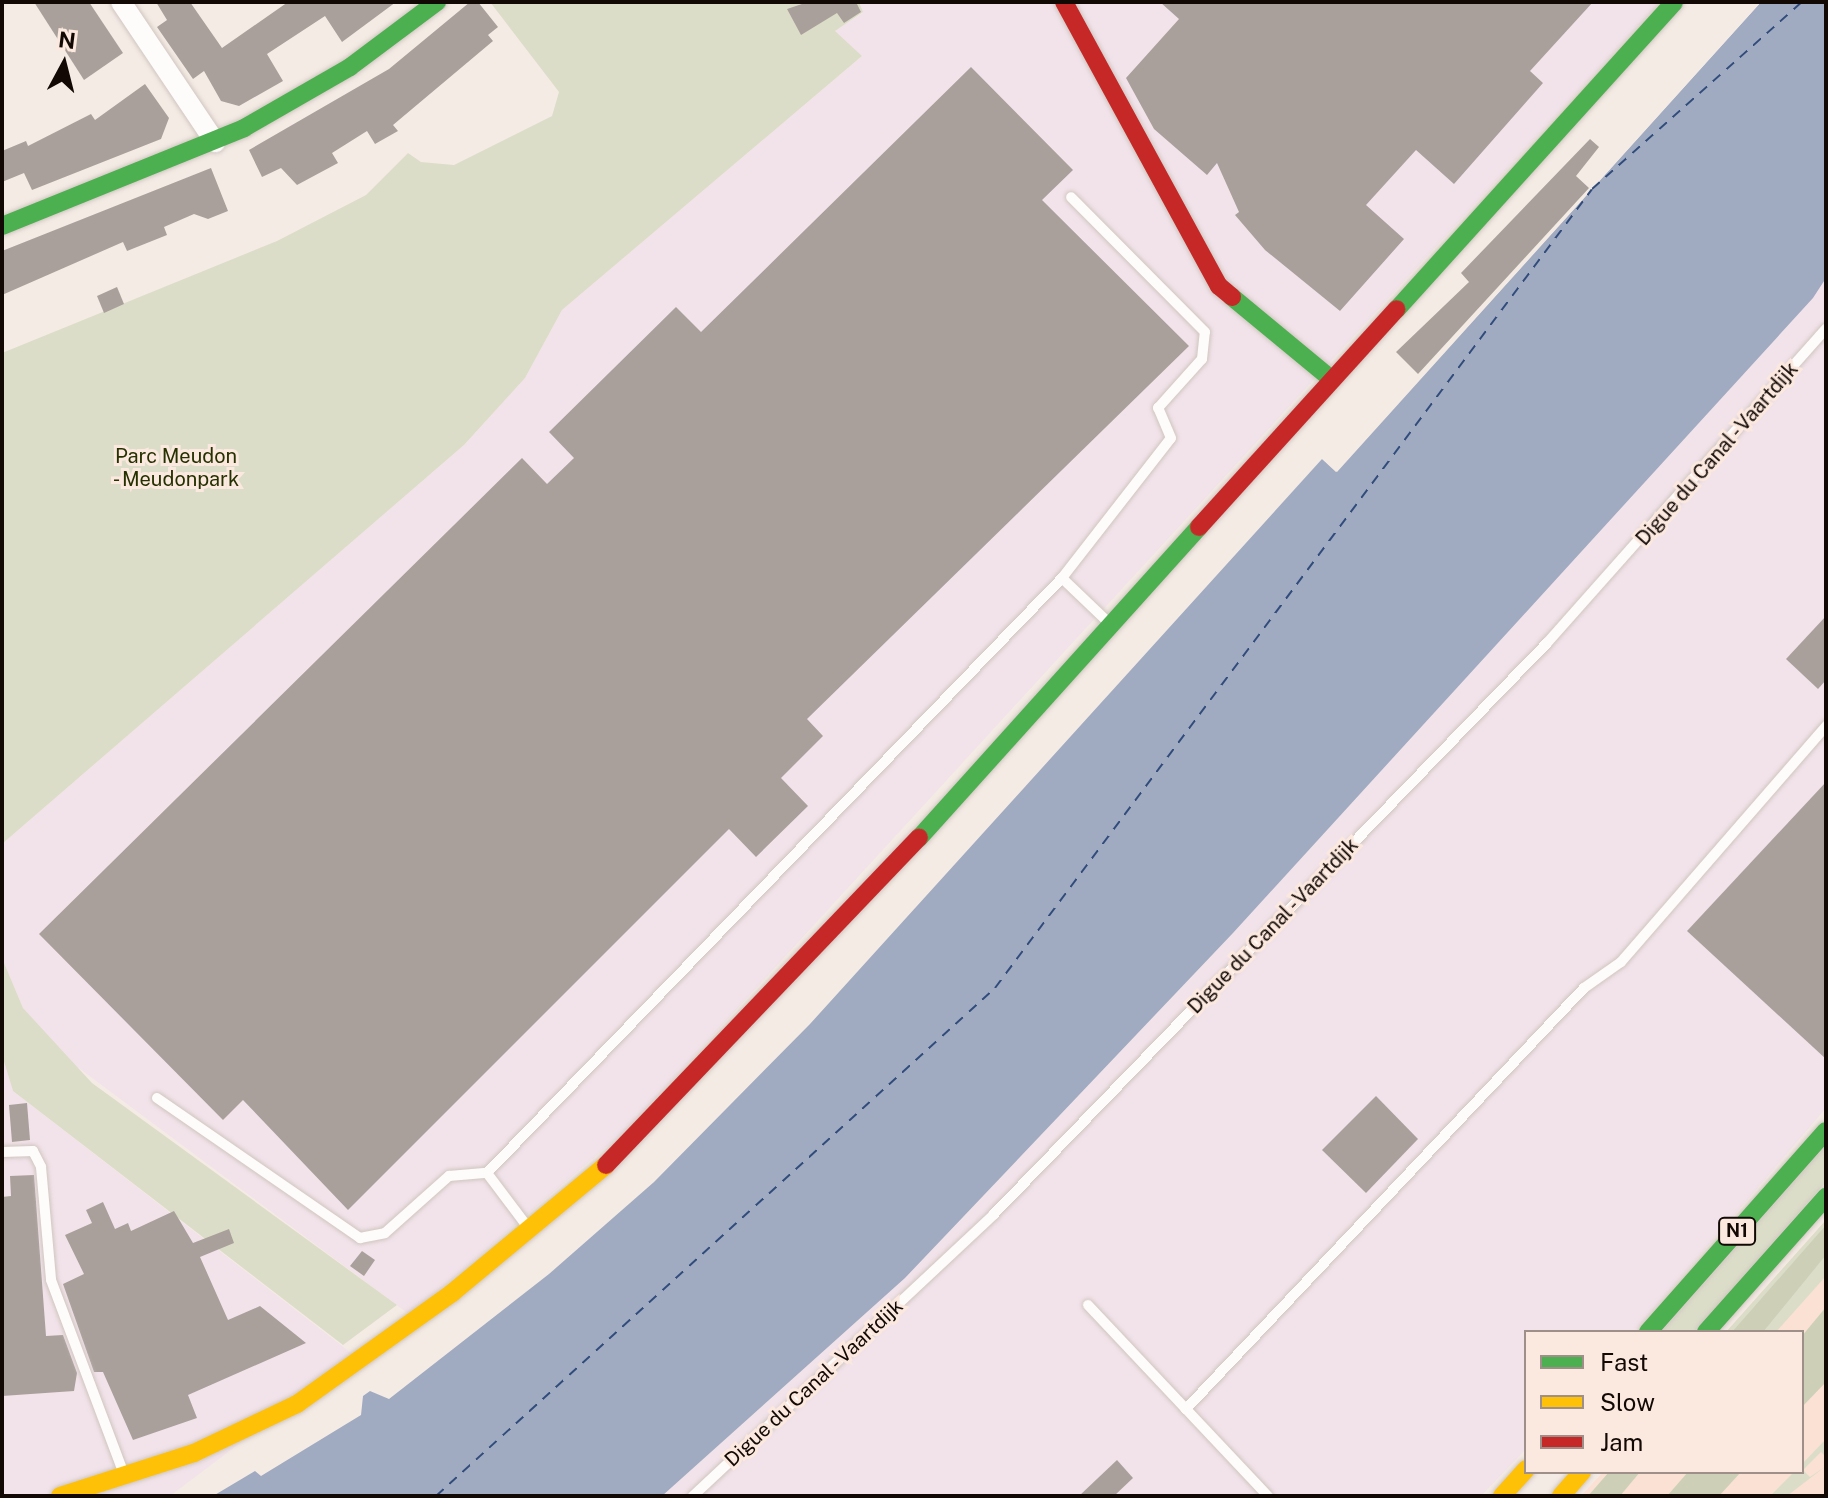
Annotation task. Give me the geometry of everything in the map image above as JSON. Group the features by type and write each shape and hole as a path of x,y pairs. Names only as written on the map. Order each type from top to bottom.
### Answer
{"main road":[{"path":"2,226 215,142 321,85 437,2"},
{"path":"1064,2 1219,286 1330,378"},
{"path":"60,1496 126,1477 297,1404 531,1231 738,1035 1330,378 1674,2"},
{"name":"N1","path":"1650,1330 1826,1131"},
{"name":"N1","path":"1708,1330 1826,1197"},
{"path":"1502,1496 1524,1471"},
{"path":"1561,1496 1580,1474"}],"street":[{"path":"121,2 215,142"}],"lane":[{"path":"157,1098 360,1238 385,1233 449,1176 487,1173 1062,578 1171,438 1158,408 1202,359 1207,341 1200,324 1071,197"},
{"name":"Digue du Canal - Vaartdijk","path":"693,1496 994,1214 1557,632 1826,329"},
{"path":"1062,578 1109,623"},
{"path":"1186,1409 1584,988 1621,962 1826,726"},
{"path":"2,1152 30,1150 41,1167 51,1280 126,1477"},
{"path":"487,1173 531,1231"},
{"path":"1088,1305 1268,1496"}],"shaded area":[{"path":"859,2 1660,2 626,1130 410,1315 56,1051 23,1008 2,958 2,844 464,445 525,378 562,310 861,57 834,31 863,13"},
{"path":"1826,278 1826,1108 1636,1330 1524,1330 1524,1451 1481,1496 662,1496 905,1278 1233,933"},
{"path":"2,1055 13,1091 355,1356 170,1496 2,1496"},
{"path":"1826,1220 1826,1496 1581,1496 1601,1474 1804,1474 1804,1330 1728,1330"}],"green space":[{"name":"Parc Meudon - Meudonpark","path":"490,2 859,2 863,12 835,31 862,56 562,310 525,378 464,445 2,844 2,353 277,241 366,195 408,153 421,162 454,165 552,116 559,92"},
{"path":"2,958 23,1008 92,1083 397,1305 343,1345 13,1091 2,1055"},
{"path":"1826,1145 1826,1182 1696,1330 1663,1330"},
{"path":"1826,1220 1826,1276 1778,1330 1728,1330"},
{"path":"1826,1225 1826,1255 1765,1330 1734,1330"},
{"path":"1826,1307 1826,1382 1804,1405 1804,1334"},
{"path":"1826,1439 1826,1457 1821,1452 1804,1469 1804,1462"},
{"path":"1826,1466 1787,1496 1770,1496 1792,1474 1804,1474 1804,1471 1810,1477"},
{"path":"1607,1474 1638,1474 1620,1496 1588,1496"},
{"path":"1686,1474 1739,1474 1719,1496 1667,1496"}],"water":[{"path":"1761,2 1826,2 1826,278 1813,298 1233,933 905,1278 662,1496 213,1496 255,1471 261,1476 361,1415 363,1396 370,1391 389,1399 549,1274 654,1182 810,1024 1322,459 1336,472"}],"pier":[{"path":"1756,2 1761,2 1337,472 1319,456 1336,467"}],"building":[{"path":"34,2 89,2 123,53 84,80"},
{"path":"156,2 190,2 222,48 288,2 396,2 342,42 325,16 267,54 283,81 239,106 221,101 204,71 193,79 157,27 167,20"},
{"path":"470,2 478,2 498,27 488,35 493,41 393,125 398,131 375,144 367,131 332,153 338,163 297,185 281,168 262,177 249,150 389,69"},
{"path":"808,2 856,2 861,12 844,23 837,13 801,35 787,9"},
{"path":"1160,2 1593,2 1530,71 1543,83 1454,184 1416,150 1366,205 1404,239 1340,311 1265,250 1235,215 1239,212 1217,163 1207,175 1154,129 1126,78 1179,19"},
{"path":"971,67 1073,170 1042,200 1189,346 807,719 823,736 781,778 808,806 756,857 729,829 348,1210 243,1100 223,1120 39,934 522,458 547,484 574,458 549,432 676,307 701,332"},
{"path":"145,84 169,118 161,139 32,190 24,173 2,182 2,151 26,141 28,146 91,114 95,120"},
{"path":"1590,139 1599,147 1576,176 1589,188 1418,374 1396,352 1469,282 1461,273"},
{"path":"211,168 228,211 208,219 194,214 164,227 167,235 127,251 123,242 2,295 2,251"},
{"path":"117,287 124,304 104,313 97,296"},
{"path":"1826,616 1826,680 1818,689 1786,659"},
{"path":"1826,782 1826,1059 1687,931"},
{"path":"1376,1096 1418,1139 1366,1193 1322,1150"},
{"path":"27,1103 30,1140 12,1142 9,1105"},
{"path":"34,1175 46,1336 63,1335 77,1373 74,1391 2,1396 2,1197 11,1196 10,1176"},
{"path":"103,1202 115,1229 128,1223 131,1231 174,1211 193,1243 229,1229 234,1243 200,1257 228,1320 260,1306 306,1343 188,1395 197,1418 133,1440 103,1372 94,1372 63,1284 84,1274 65,1235 92,1223 86,1210"},
{"path":"362,1251 375,1260 364,1276 350,1266"},
{"path":"1117,1460 1133,1478 1114,1496 1079,1496"}],"ferry route":[{"path":"436,1496 995,988 1592,189 1802,2"}],"traffic: fast":[{"path":"2,226 244,128 350,67 437,2"},
{"path":"1397,309 1674,2"},
{"path":"1232,297 1330,378"},
{"path":"919,838 1199,527"},
{"path":"1650,1330 1826,1131"},
{"path":"1708,1330 1826,1197"}],"traffic: slow":[{"path":"60,1496 194,1453 297,1404 452,1293 606,1165"},
{"path":"1502,1496 1524,1471"},
{"path":"1561,1496 1580,1474"}],"traffic: jam":[{"path":"1064,2 1219,286 1232,297"},
{"path":"1199,527 1397,309"},
{"path":"606,1165 919,838"}]}
